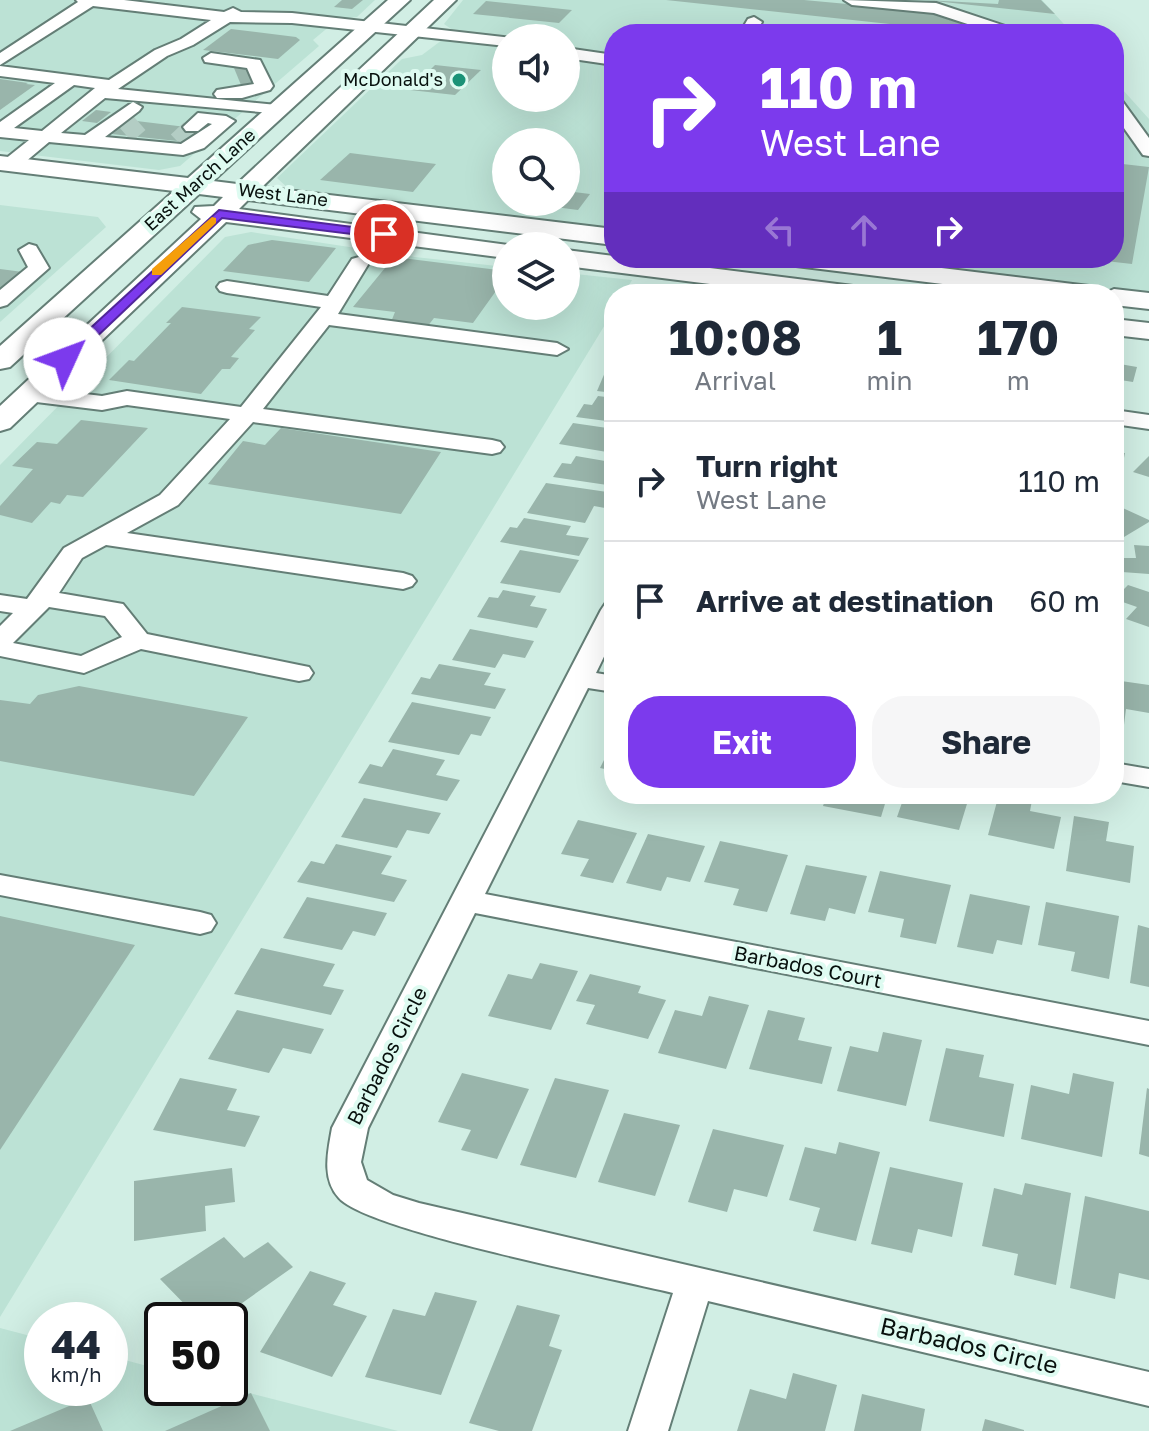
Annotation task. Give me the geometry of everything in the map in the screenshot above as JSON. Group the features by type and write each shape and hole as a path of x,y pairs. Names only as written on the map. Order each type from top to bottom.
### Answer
{"main road":[{"name":"East March Lane","path":"0,361 400,0"},
{"name":"East March Lane","path":"0,422 446,0"},
{"name":"West Lane","path":"4,171 244,190 604,236"},
{"name":"West Lane","path":"4,171 171,207 492,248"},
{"path":"580,260 604,263"},
{"path":"646,268 773,284"},
{"path":"915,268 1022,284"},
{"path":"1124,298 1149,301"},
{"path":"1124,328 1149,331"}],"street":[{"path":"0,60 87,0 228,17 272,29 362,33 492,53"},
{"path":"4,171 42,137 112,84 228,17 249,0"},
{"path":"852,0 936,8 984,24"},
{"path":"404,38 492,41"},
{"path":"580,56 604,59"},
{"path":"198,122 226,99 264,86 258,67 249,62 211,58"},
{"path":"0,71 226,99 277,110"},
{"path":"0,131 71,80"},
{"path":"112,84 226,99"},
{"path":"0,131 78,141 120,140 192,148 226,121 198,122 143,113 125,104 109,107 78,141"},
{"path":"1124,116 1149,151"},
{"path":"0,301 39,268 29,250"},
{"path":"299,673 138,640 84,665 2,638 38,603 73,553 169,500 248,413 329,311 359,263"},
{"path":"227,287 329,311 557,349"},
{"path":"36,386 102,403 127,398 492,447"},
{"path":"1124,418 1149,422"},
{"path":"103,537 403,581"},
{"path":"0,603 114,610 138,640"},
{"name":"Barbados Circle","path":"604,631 350,1128 343,1162 352,1189 381,1206 419,1218 1149,1389"},
{"path":"581,679 604,682"},
{"path":"1124,774 1149,778"},
{"path":"0,885 200,923"},
{"name":"Barbados Court","path":"466,901 1149,1033"},
{"path":"648,1431 695,1282"}],"shaded area":[{"path":"0,0 375,0 357,17 337,20 313,40 319,46 180,166 159,170 0,151"},
{"path":"463,0 1042,0 1064,24 604,24 604,229 501,216 580,216 580,128 492,128 492,215 290,190 277,178 402,59 422,55 454,31 444,24"},
{"path":"1124,91 1149,119 1149,295 1124,292 1124,284 1059,284 927,268 1124,268"},
{"path":"0,205 98,217 106,227 0,322"},
{"path":"251,232 492,265 492,320 580,320 580,274 632,280 630,284 604,284 604,326 0,1317 0,465 225,237"},
{"path":"0,1328 24,1334 24,1406 128,1406 128,1361 144,1365 144,1406 248,1406 248,1393 398,1431 0,1431"}],"building":[{"path":"342,0 363,0 352,9 334,7"},
{"path":"666,0 804,0 923,11 963,24 890,24"},
{"path":"925,0 998,4 999,0 1041,0 1055,14"},
{"path":"486,1 572,10 559,23 473,14"},
{"path":"231,29 300,40 278,59 203,50"},
{"path":"435,65 481,70 455,95 410,90"},
{"path":"250,66 257,83 241,85 234,68"},
{"path":"0,79 28,83 35,85 0,110"},
{"path":"96,110 111,112 97,123 82,121"},
{"path":"120,119 211,130 196,143 102,133"},
{"path":"350,153 436,164 413,192 320,180"},
{"path":"1124,164 1149,167 1132,264 1124,263"},
{"path":"580,193 590,194 580,207"},
{"path":"272,240 336,248 309,282 223,271 248,245"},
{"path":"394,257 492,269 492,297 473,323 434,318 427,327 391,322 395,312 353,307"},
{"path":"0,269 23,272 0,293"},
{"path":"182,307 261,317 249,329 255,330 231,357 239,358 230,369 222,369 201,394 109,380 129,360 134,361 171,323 166,323"},
{"path":"1124,365 1137,367 1133,382 1124,381"},
{"path":"604,375 604,392 597,391"},
{"path":"598,396 604,397 604,421 576,417 584,404 592,405"},
{"path":"81,420 148,428 83,497 67,495 60,504 51,502 32,523 0,515 0,506 33,469 12,466 37,442 57,444"},
{"path":"573,423 604,428 604,452 559,444"},
{"path":"281,428 441,452 401,514 208,484 243,441 265,445"},
{"path":"576,456 604,461 604,485 553,477 562,463 571,464"},
{"path":"1149,456 1149,477 1133,472"},
{"path":"546,483 604,492 604,508 594,506 585,523 527,513"},
{"path":"1124,509 1149,522 1124,537"},
{"path":"524,518 571,526 566,535 589,538 579,556 500,542 510,527 517,528"},
{"path":"1134,545 1149,546 1149,574 1124,572 1124,558 1136,558"},
{"path":"520,550 579,560 560,593 500,583"},
{"path":"1128,585 1149,592 1149,627 1126,619 1137,607 1124,602 1124,589"},
{"path":"503,590 536,596 530,606 547,609 537,628 477,617 489,597 498,598"},
{"path":"470,629 534,641 525,658 503,654 495,668 452,660"},
{"path":"439,664 491,673 484,685 506,689 495,709 411,694 421,677 430,679"},
{"path":"1124,681 1149,685 1149,713 1126,709 1124,725"},
{"path":"79,686 248,717 194,796 0,761 0,700 30,704 38,695"},
{"path":"412,702 491,717 481,736 471,734 459,755 388,742"},
{"path":"393,749 445,760 436,775 460,780 447,801 358,783 370,764 382,767"},
{"path":"364,798 441,813 429,834 407,830 397,848 341,837"},
{"path":"824,804 885,804 881,817"},
{"path":"902,804 967,804 959,830 897,817"},
{"path":"996,804 1031,804 1030,811 1061,817 1054,849 988,835"},
{"path":"1074,816 1109,822 1106,841 1134,846 1130,883 1066,871"},
{"path":"578,820 637,833 613,883 580,876 589,859 561,854"},
{"path":"648,834 705,846 690,882 667,877 661,891 626,883"},
{"path":"720,841 788,855 767,912 733,905 739,889 704,882"},
{"path":"336,844 392,856 381,874 407,880 394,902 297,882 311,861 324,864"},
{"path":"806,865 867,876 855,914 829,908 825,921 790,914"},
{"path":"880,871 951,885 936,944 900,937 904,919 868,912"},
{"path":"970,894 1030,906 1022,945 997,940 993,954 957,947"},
{"path":"307,897 387,913 375,936 353,931 342,950 283,938"},
{"path":"1046,902 1119,916 1109,979 1071,971 1075,952 1038,945"},
{"path":"0,916 135,945 0,1150"},
{"path":"1138,925 1149,928 1149,987 1130,983"},
{"path":"261,948 335,964 323,986 344,990 331,1015 234,994"},
{"path":"540,963 578,971 551,1030 488,1016 508,974 532,979"},
{"path":"590,974 641,986 638,993 666,1000 648,1039 586,1024 595,1005 576,1001"},
{"path":"709,996 749,1005 726,1069 658,1053 675,1010 702,1016"},
{"path":"237,1010 324,1029 311,1054 283,1048 269,1073 208,1059"},
{"path":"768,1010 805,1018 798,1040 832,1047 822,1084 749,1069"},
{"path":"883,1032 922,1040 906,1106 837,1091 850,1046 878,1052"},
{"path":"946,1048 984,1055 979,1077 1014,1084 1004,1137 929,1121"},
{"path":"462,1073 529,1089 497,1159 461,1150 471,1130 438,1122"},
{"path":"1073,1073 1114,1082 1102,1157 1021,1139 1031,1085 1069,1094"},
{"path":"180,1078 237,1089 227,1110 260,1116 245,1147 153,1130"},
{"path":"555,1078 609,1090 576,1178 520,1165"},
{"path":"1149,1089 1149,1157 1139,1154"},
{"path":"624,1113 680,1125 655,1196 598,1182"},
{"path":"713,1129 784,1145 767,1197 734,1189 727,1212 688,1202"},
{"path":"839,1142 880,1152 856,1241 813,1231 820,1208 789,1200 805,1147 836,1154"},
{"path":"890,1167 963,1183 952,1237 918,1229 912,1253 871,1244"},
{"path":"232,1168 235,1202 205,1206 206,1231 134,1241 134,1181"},
{"path":"1025,1183 1071,1193 1056,1285 1014,1275 1018,1254 982,1246 994,1188 1022,1195"},
{"path":"1085,1196 1149,1211 1149,1280 1119,1273 1115,1299 1070,1288"},
{"path":"224,1237 244,1258 268,1242 293,1267 243,1302 182,1302 160,1279"},
{"path":"310,1271 346,1283 333,1305 367,1316 332,1377 260,1352"},
{"path":"435,1292 477,1301 441,1395 365,1377 393,1309 425,1316"},
{"path":"517,1305 560,1315 549,1346 562,1350 532,1431 499,1431 469,1423"},
{"path":"793,1373 837,1385 825,1431 737,1431 750,1389 786,1399"},
{"path":"251,1393 270,1431 165,1431 222,1406 248,1406 248,1394"},
{"path":"862,1394 925,1409 921,1431 854,1431"},
{"path":"69,1406 92,1406 103,1431 10,1431"},
{"path":"985,1419 1024,1430 1024,1431 982,1431"}],"tunnel":[{"path":"126,135 141,122"},
{"path":"177,141 192,127"}],"slow traffic":[{"path":"157,272 212,220"}],"place":[{"name":"McDonald's","path":"459,80"}],"route":[{"path":"65,359 219,213 384,234"}]}
